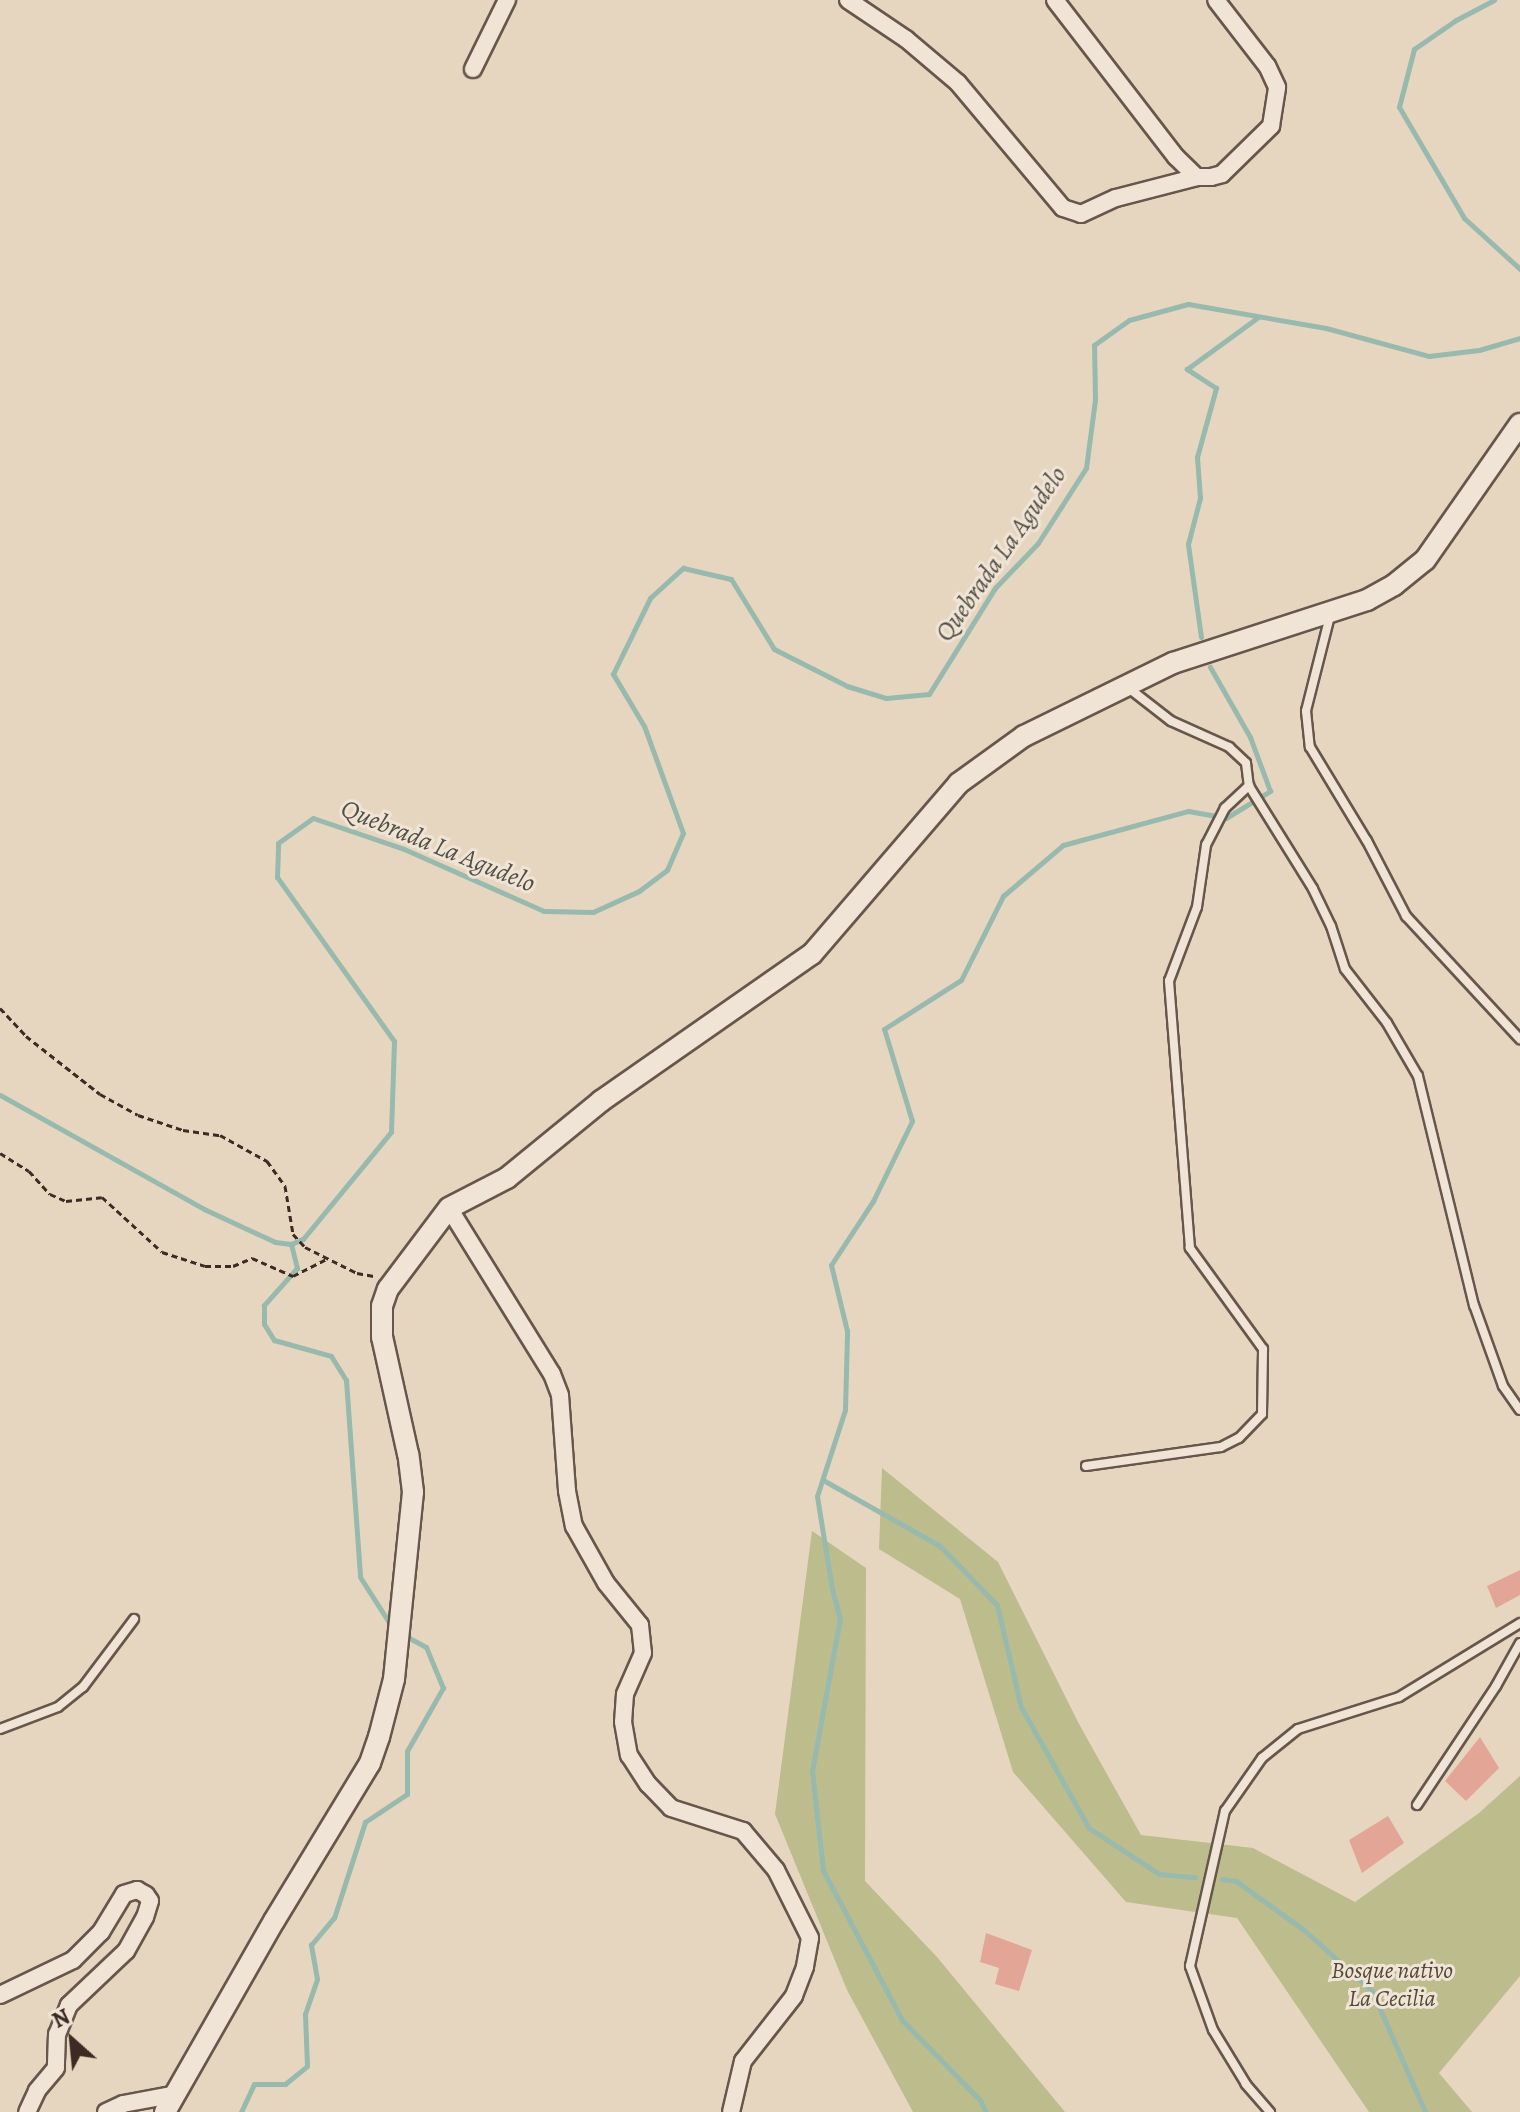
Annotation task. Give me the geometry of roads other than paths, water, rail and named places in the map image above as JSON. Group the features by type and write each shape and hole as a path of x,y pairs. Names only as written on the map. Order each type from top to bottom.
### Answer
{"street":[{"path":"473,69 507,0"},
{"path":"848,0 906,39 958,83 1063,208 1081,214 1116,198 1197,177 1222,174 1271,126 1277,87 1267,66 1216,0"},
{"path":"1055,0 1176,157 1197,177"},
{"path":"106,2112 123,2104 168,2104 370,1763 394,1679 413,1492 408,1454 382,1337 382,1306 394,1280 449,1208 507,1178 601,1101 812,954 959,783 1024,736 1124,684 1173,663 1380,592 1425,560 1520,424"},
{"path":"449,1208 552,1374 560,1395 567,1491 574,1526 606,1583 640,1625 643,1653 625,1694 623,1722 629,1755 648,1784 671,1808 743,1831 776,1870 810,1938 805,1967 794,1996 743,2061 731,2112"},
{"path":"0,1995 73,1960 101,1932 124,1894 137,1890 150,1901 145,1917 126,1951 69,2005 57,2034 56,2068 37,2091 27,2112"}],"lane":[{"path":"1331,611 1306,711 1310,747 1367,841 1406,916 1520,1039"},
{"path":"1124,684 1171,721 1229,747 1246,763 1249,786 1313,889 1331,926 1345,969 1387,1023 1418,1076 1474,1305 1503,1386 1520,1410"},
{"path":"1086,1466 1221,1447 1239,1438 1262,1414 1263,1349 1190,1248 1169,981 1197,907 1206,845 1225,808 1249,786"},
{"path":"0,1729 58,1707 83,1687 134,1619"},
{"path":"1270,2112 1246,2084 1213,2030 1190,1966 1225,1811 1262,1758 1298,1729 1399,1697 1520,1623"},
{"path":"1417,1805 1496,1686 1520,1643"}],"waterway":[{"name":"Quebrada La Agudelo","path":"1494,0 1456,20 1414,49 1399,107 1464,218 1520,269"},
{"name":"Quebrada La Agudelo","path":"0,1095 204,1209 275,1242 291,1244 303,1239 391,1132 394,1041 277,877 278,843 313,818 404,849 544,911 593,912 639,891 667,870 683,833 644,726 613,674 650,598 683,568 731,579 774,649 847,686 886,698 929,694 995,588 1038,543 1086,468 1095,400 1094,345 1129,320 1188,304 1326,328 1429,356 1479,350 1520,338"},
{"path":"1201,637 1188,544 1200,498 1197,457 1216,388 1187,369 1257,318"},
{"path":"986,2112 980,2100 902,2020 823,1870 812,1771 840,1619 817,1496 845,1410 847,1331 831,1265 873,1201 912,1121 884,1029 961,980 1003,896 1063,845 1188,811 1226,818 1270,791 1250,737 1210,667"},
{"path":"291,1244 297,1268 264,1305 264,1324 274,1340 331,1356 346,1380 360,1577 392,1627"},
{"path":"823,1480 940,1546 997,1605 1021,1707 1089,1828 1159,1874 1195,1877"},
{"path":"241,2112 254,2084 285,2084 307,2066 305,2014 317,1979 311,1945 334,1918 365,1822 407,1794 407,1751 443,1688 426,1647 403,1635"},
{"path":"1222,1879 1236,1881 1304,1930 1372,1991 1425,2112"}],"park label":[{"name":"Bosque nativo La Cecilia","path":"1392,1985"}]}
